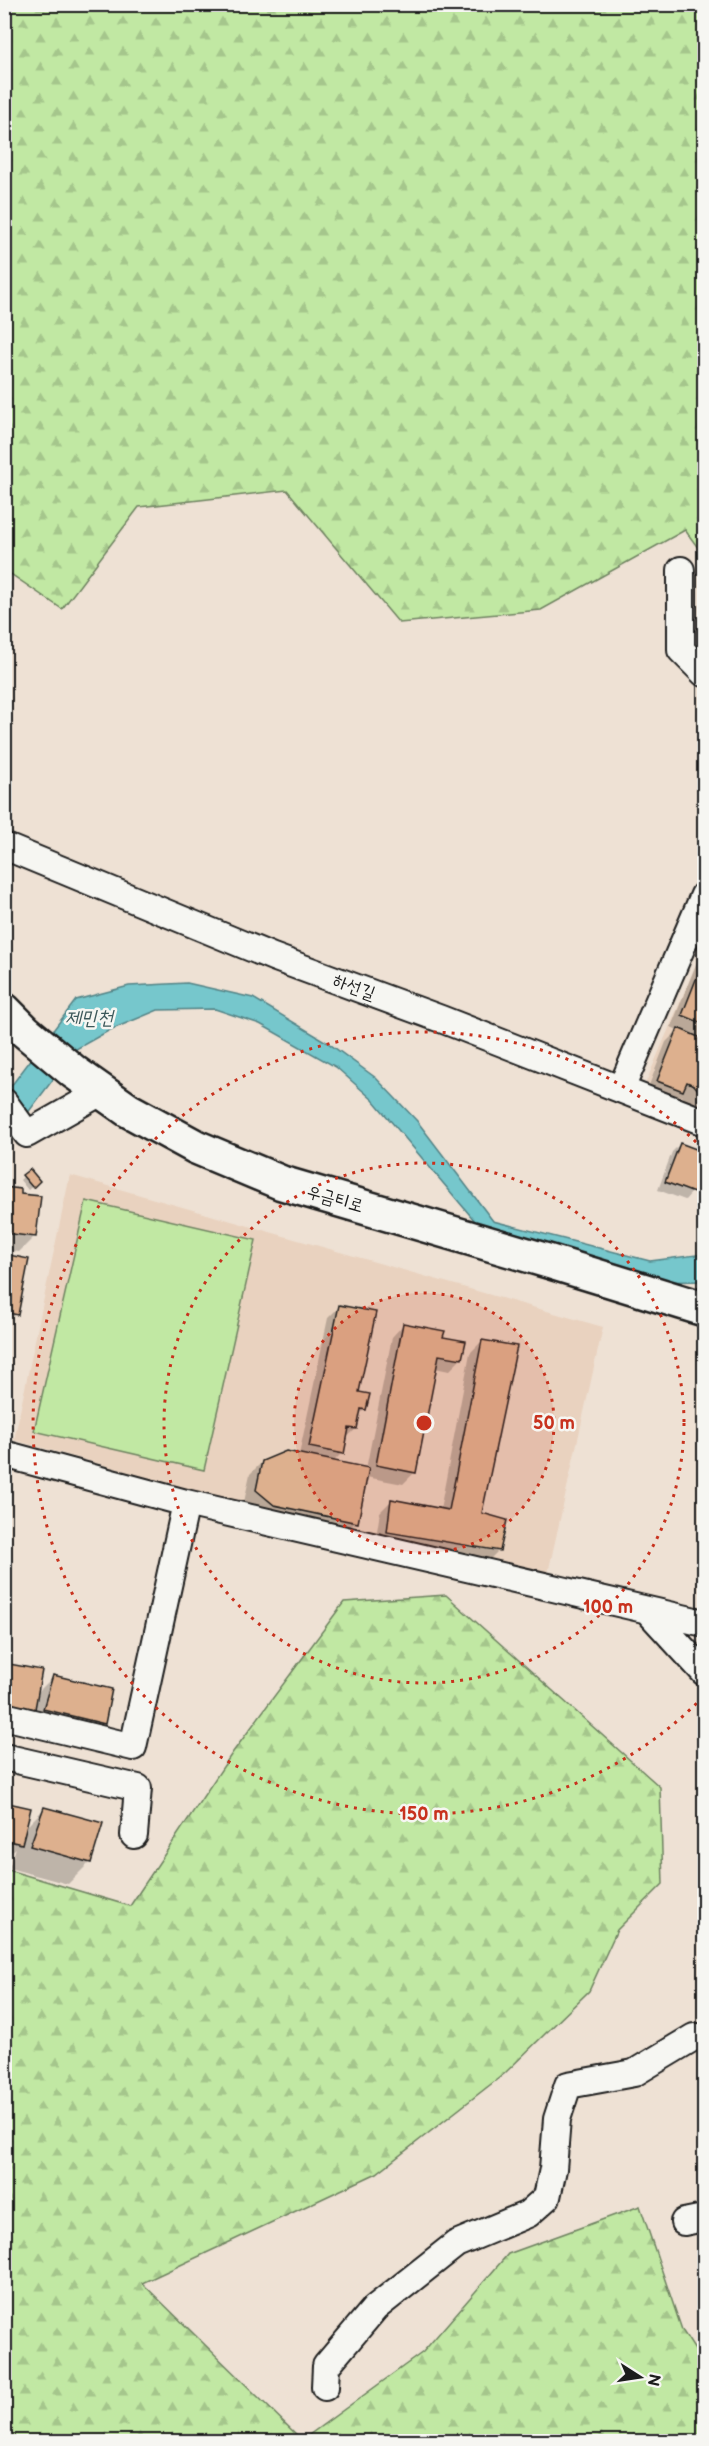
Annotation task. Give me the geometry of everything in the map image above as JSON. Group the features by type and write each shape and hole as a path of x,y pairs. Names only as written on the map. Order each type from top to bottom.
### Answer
{"main road":[{"name":"우금티로","path":"15,1020 74,1072 128,1110 196,1147 282,1183 705,1309"}],"street":[{"path":"681,570 681,650 705,673"},
{"name":"하선길","path":"4,846 273,957 705,1122"},
{"path":"621,1089 705,895"},
{"path":"4,1102 27,1134 104,1091"},
{"path":"4,1454 186,1503 705,1623"},
{"path":"4,1716 133,1747 186,1503"},
{"path":"648,1611 705,1672"},
{"path":"4,1757 138,1788 134,1835"},
{"path":"325,2387 326,2366 375,2307 456,2244 528,2214 547,2197 553,2169 557,2119 568,2085 634,2073 693,2037 705,2037"}],"shaded area":[{"path":"704,946 704,1113 643,1089"},
{"path":"70,1175 603,1327 546,1582 278,1514 14,1440"}],"green space":[{"path":"4,5 704,5 704,556 685,530 541,610 399,623 287,490 139,507 62,609 5,570"},
{"path":"86,1201 256,1240 204,1470 34,1431"},
{"path":"446,1595 660,1787 663,1884 617,1930 589,1991 504,2074 377,2173 142,2283 302,2440 423,2352 508,2254 640,2206 682,2330 704,2364 704,2441 5,2441 5,1869 130,1906 233,1752 344,1602"}],"water":[{"name":"제민천","path":"187,983 253,998 328,1043 376,1078 417,1121 493,1221 650,1261 704,1254 704,1281 650,1282 486,1234 373,1100 336,1067 260,1024 215,1009 158,1010 110,1030 76,1049 5,1143 5,1094 76,1000 129,986"}],"building":[{"path":"704,959 704,1024 682,1015"},
{"path":"678,1028 703,1039 699,1050 704,1053 704,1097 694,1085 687,1082 683,1091 657,1081"},
{"path":"680,1143 704,1152 704,1164 694,1193 665,1182"},
{"path":"30,1169 40,1181 33,1188 22,1175"},
{"path":"4,1187 21,1189 21,1194 41,1196 36,1237 4,1233"},
{"path":"4,1254 29,1259 18,1315 4,1312"},
{"path":"339,1305 376,1312 359,1392 370,1394 366,1410 361,1409 357,1429 349,1428 344,1454 309,1447"},
{"path":"403,1323 445,1331 443,1337 466,1341 462,1359 439,1355 416,1473 376,1465"},
{"path":"482,1340 517,1346 482,1513 507,1520 500,1551 387,1532 391,1499 449,1510"},
{"path":"286,1451 369,1468 358,1523 274,1505 256,1490 262,1461"},
{"path":"4,1663 42,1670 35,1709 4,1704"},
{"path":"53,1675 112,1689 105,1724 43,1709"},
{"path":"4,1802 31,1808 22,1844 4,1840"},
{"path":"44,1807 103,1823 91,1863 30,1846"}]}
